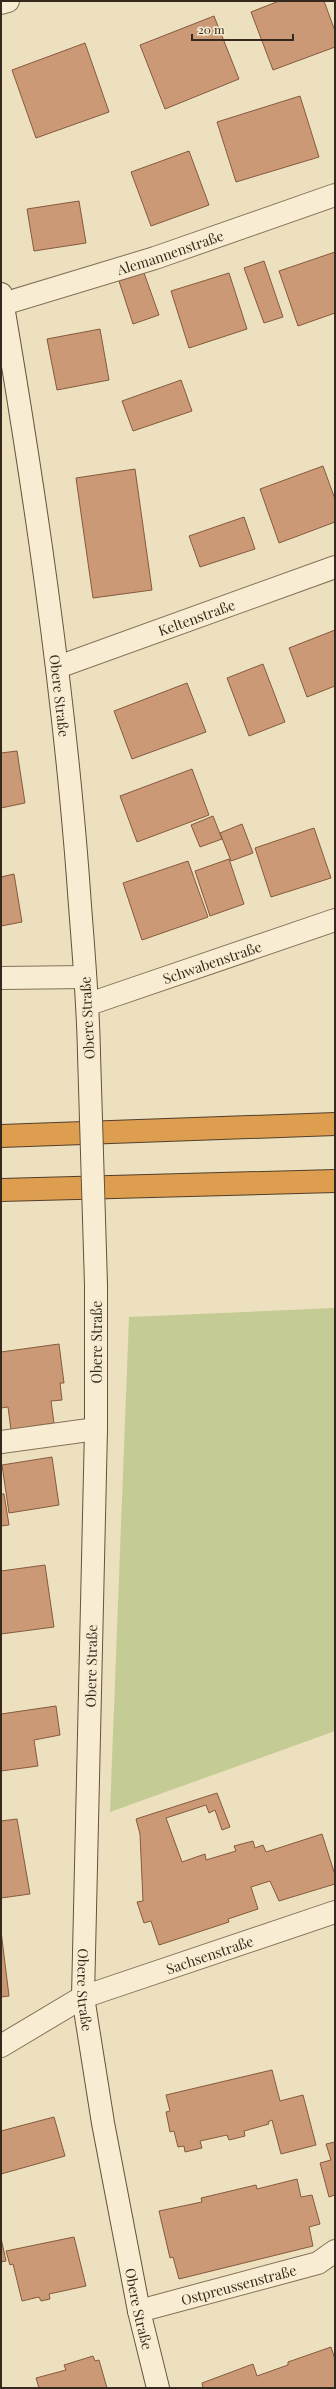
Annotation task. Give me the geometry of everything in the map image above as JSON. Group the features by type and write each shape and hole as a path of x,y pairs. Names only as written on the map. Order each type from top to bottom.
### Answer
{"highway":[{"path":"1,1136 335,1124"},
{"path":"1,1190 335,1181"}],"street":[{"path":"1,3 8,1"},
{"name":"Alemannenstraße","path":"2,299 155,258 335,195"},
{"name":"Obere Straße","path":"2,299 32,475 58,667 75,833 88,1004 96,1285 96,1429 83,1997 103,2123 139,2311 158,2388"},
{"name":"Keltenstraße","path":"58,667 335,566"},
{"name":"Schwabenstraße","path":"88,1004 335,920"},
{"path":"1,978 86,977"},
{"path":"1,1442 96,1429"},
{"name":"Sachsenstraße","path":"1,2046 83,1997 335,1912"},
{"name":"Ostpreussenstraße","path":"139,2311 318,2263 335,2251"}],"green space":[{"path":"335,1308 335,1731 110,1812 129,1317"}],"building":[{"path":"279,1 324,1 335,31 335,47 273,70 251,12"},
{"path":"214,16 239,79 165,109 140,45"},
{"path":"85,43 109,112 36,138 12,70"},
{"path":"300,96 319,157 236,182 217,122"},
{"path":"189,151 209,205 151,226 131,172"},
{"path":"79,201 86,243 34,251 27,209"},
{"path":"335,252 335,313 298,326 279,271"},
{"path":"264,261 283,317 264,323 244,268"},
{"path":"144,273 159,315 133,324 119,281"},
{"path":"229,273 247,329 189,348 171,291"},
{"path":"100,329 109,380 57,390 47,339"},
{"path":"181,380 192,411 133,431 122,401"},
{"path":"323,466 335,499 335,522 279,543 260,489"},
{"path":"135,469 152,590 93,598 76,478"},
{"path":"244,517 255,549 200,567 189,536"},
{"path":"335,630 335,686 307,697 289,648"},
{"path":"263,664 285,722 249,736 227,678"},
{"path":"187,683 206,732 132,759 114,711"},
{"path":"17,751 25,803 1,808 1,753"},
{"path":"192,769 209,815 137,842 120,796"},
{"path":"213,816 222,839 200,847 191,825"},
{"path":"242,824 253,853 231,861 220,833"},
{"path":"314,828 331,878 271,897 255,848"},
{"path":"229,859 244,904 210,916 195,871"},
{"path":"188,861 208,917 142,940 123,883"},
{"path":"14,874 22,922 1,926 1,877"},
{"path":"59,1344 64,1383 60,1383 62,1400 51,1401 54,1423 11,1430 8,1407 1,1408 1,1352"},
{"path":"52,1457 59,1505 9,1513 2,1465"},
{"path":"1,1494 4,1494 9,1525 1,1526"},
{"path":"45,1565 54,1627 1,1634 1,1571"},
{"path":"56,1706 60,1735 34,1740 38,1766 1,1771 1,1714"},
{"path":"217,1793 230,1827 222,1830 215,1810 209,1813 206,1805 166,1818 182,1862 205,1854 206,1860 236,1851 234,1846 253,1841 255,1848 263,1845 266,1852 322,1834 335,1875 335,1884 279,1901 270,1881 251,1887 258,1909 228,1919 229,1922 159,1945 151,1921 144,1923 137,1902 143,1901 140,1834 136,1819"},
{"path":"17,1819 30,1894 1,1898 1,1821"},
{"path":"1,1931 9,1996 1,1997"},
{"path":"272,2070 280,2101 303,2095 316,2145 281,2154 272,2120 268,2122 269,2124 244,2131 245,2136 229,2140 227,2135 200,2141 202,2148 185,2152 184,2146 178,2147 174,2131 170,2132 166,2112 170,2111 166,2095"},
{"path":"54,2117 65,2156 1,2174 1,2131"},
{"path":"335,2142 335,2195 329,2197 320,2163 331,2160 326,2144"},
{"path":"297,2179 301,2197 312,2195 320,2224 309,2227 313,2246 179,2279 173,2257 170,2258 159,2211 202,2202 201,2198 256,2185 257,2189"},
{"path":"74,2237 86,2286 49,2294 50,2299 41,2301 39,2297 22,2301 13,2264 10,2265 6,2251"},
{"path":"1,2238 6,2261 1,2262"},
{"path":"331,2347 335,2359 335,2388 203,2388 202,2383 253,2364 257,2376 288,2365 288,2362"},
{"path":"93,2356 95,2361 99,2360 107,2388 39,2388 36,2378 66,2370 64,2365"}]}
